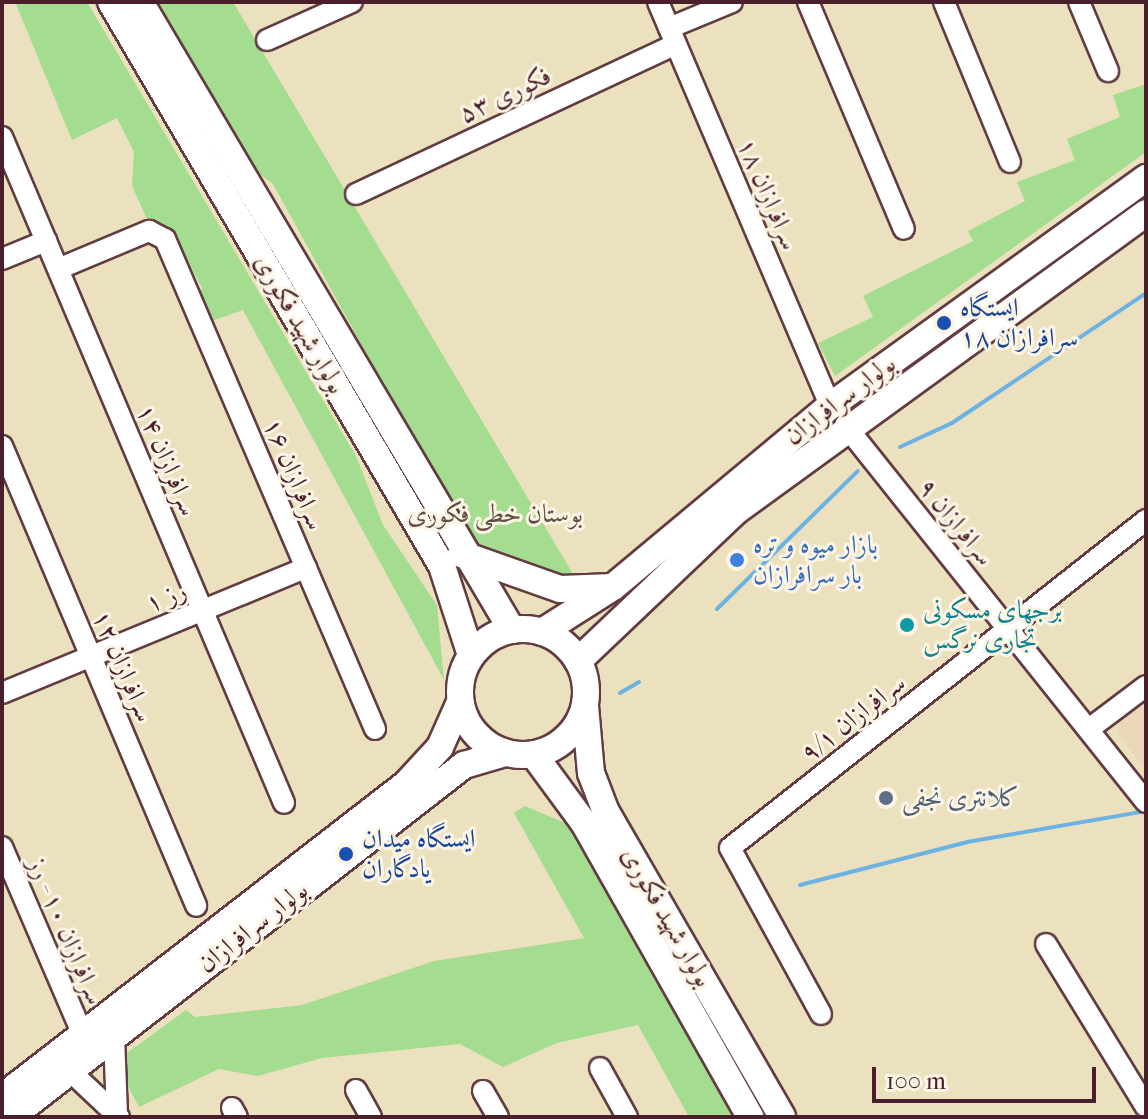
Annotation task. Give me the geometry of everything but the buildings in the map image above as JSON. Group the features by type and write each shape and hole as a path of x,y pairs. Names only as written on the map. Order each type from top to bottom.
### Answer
{"main road":[{"name":"بولوار شهید فکوری","path":"111,2 442,566 471,655"},
{"name":"بولوار شهید فکوری","path":"140,2 461,554 512,630"},
{"name":"بولوار سرافرازان","path":"542,632 613,587 1146,178"},
{"name":"بولوار سرافرازان","path":"578,661 838,415 1146,213"},
{"path":"461,554 560,589 613,587"},
{"path":"512,630 542,632 578,661 585,706 558,746 534,755 505,753 468,725 460,702 471,655 512,630"},
{"name":"بولوار سرافرازان","path":"2,1097 406,784 440,747 460,702"},
{"name":"بولوار شهید فکوری","path":"585,706 591,773 605,810 782,1117"},
{"name":"بولوار سرافرازان","path":"11,1117 464,765 505,753"},
{"name":"بولوار شهید فکوری","path":"534,755 584,823 750,1117"}],"street":[{"path":"267,40 352,2"},
{"name":"سرافرازان ۱۸","path":"658,2 838,415"},
{"name":"فکوری ۵۳","path":"356,194 672,36 732,2"},
{"path":"808,2 904,229"},
{"path":"944,2 1010,162"},
{"path":"1079,2 1108,71"},
{"name":"سرافرازان ۱۴","path":"2,137 284,803"},
{"name":"سرافرازان ۱۶","path":"58,269 149,231 165,239 375,729"},
{"path":"2,259 46,241"},
{"name":"سرافرازان ۹","path":"838,415 1146,802"},
{"name":"سرافرازان ۱۲","path":"2,446 196,906"},
{"name":"سرافرازان ۹/۱","path":"821,1014 730,848 1146,520"},
{"name":"رز ۱","path":"2,693 306,568"},
{"path":"1089,729 1146,686"},
{"name":"سرافرازان ۱۰ - رز","path":"2,847 83,1035"},
{"path":"1046,944 1146,1107"},
{"path":"114,1036 118,1116"},
{"path":"600,1068 627,1117"},
{"path":"70,1071 118,1116"},
{"path":"356,1090 371,1117"},
{"path":"483,1091 498,1117"}],"shaded area":[{"path":"1146,699 1146,771 1117,732 1120,718"}],"green space":[{"path":"15,2 87,2 356,456 383,525 437,605 444,680 243,310 209,322 196,296 202,288 171,229 148,221 132,186 134,152 117,118 72,140"},
{"name":"بوستان خطی فکوری","path":"157,2 233,2 576,579 475,551 273,184 253,169"},
{"path":"1146,84 1146,152 835,376 818,343 873,317 863,296 973,241 968,231 1025,201 1017,182 1075,160 1067,139 1120,117 1113,95"},
{"path":"525,806 570,825 739,1117 689,1117 638,1025 557,1043 503,1067 460,1044 322,1058 258,1076 219,1069 139,1107 125,1081 127,1053 186,1010 195,1017 302,1005 434,961 584,938 514,813"}],"waterway":[{"path":"900,447 952,423 1146,293"},
{"path":"717,609 858,471"},
{"path":"620,693 639,682"},
{"path":"800,885 967,842 1141,812"}],"place":[{"name":"ایستگاه سرافرازان ۱۸","path":"944,323"},
{"name":"بازار میوه و تره بار سرافرازان","path":"737,560"},
{"name":"برجهای مسکونی تجاری نرگس","path":"907,625"},
{"name":"کلانتری نجفی","path":"886,798"},
{"name":"ایستگاه میدان یادگاران","path":"346,854"}]}
